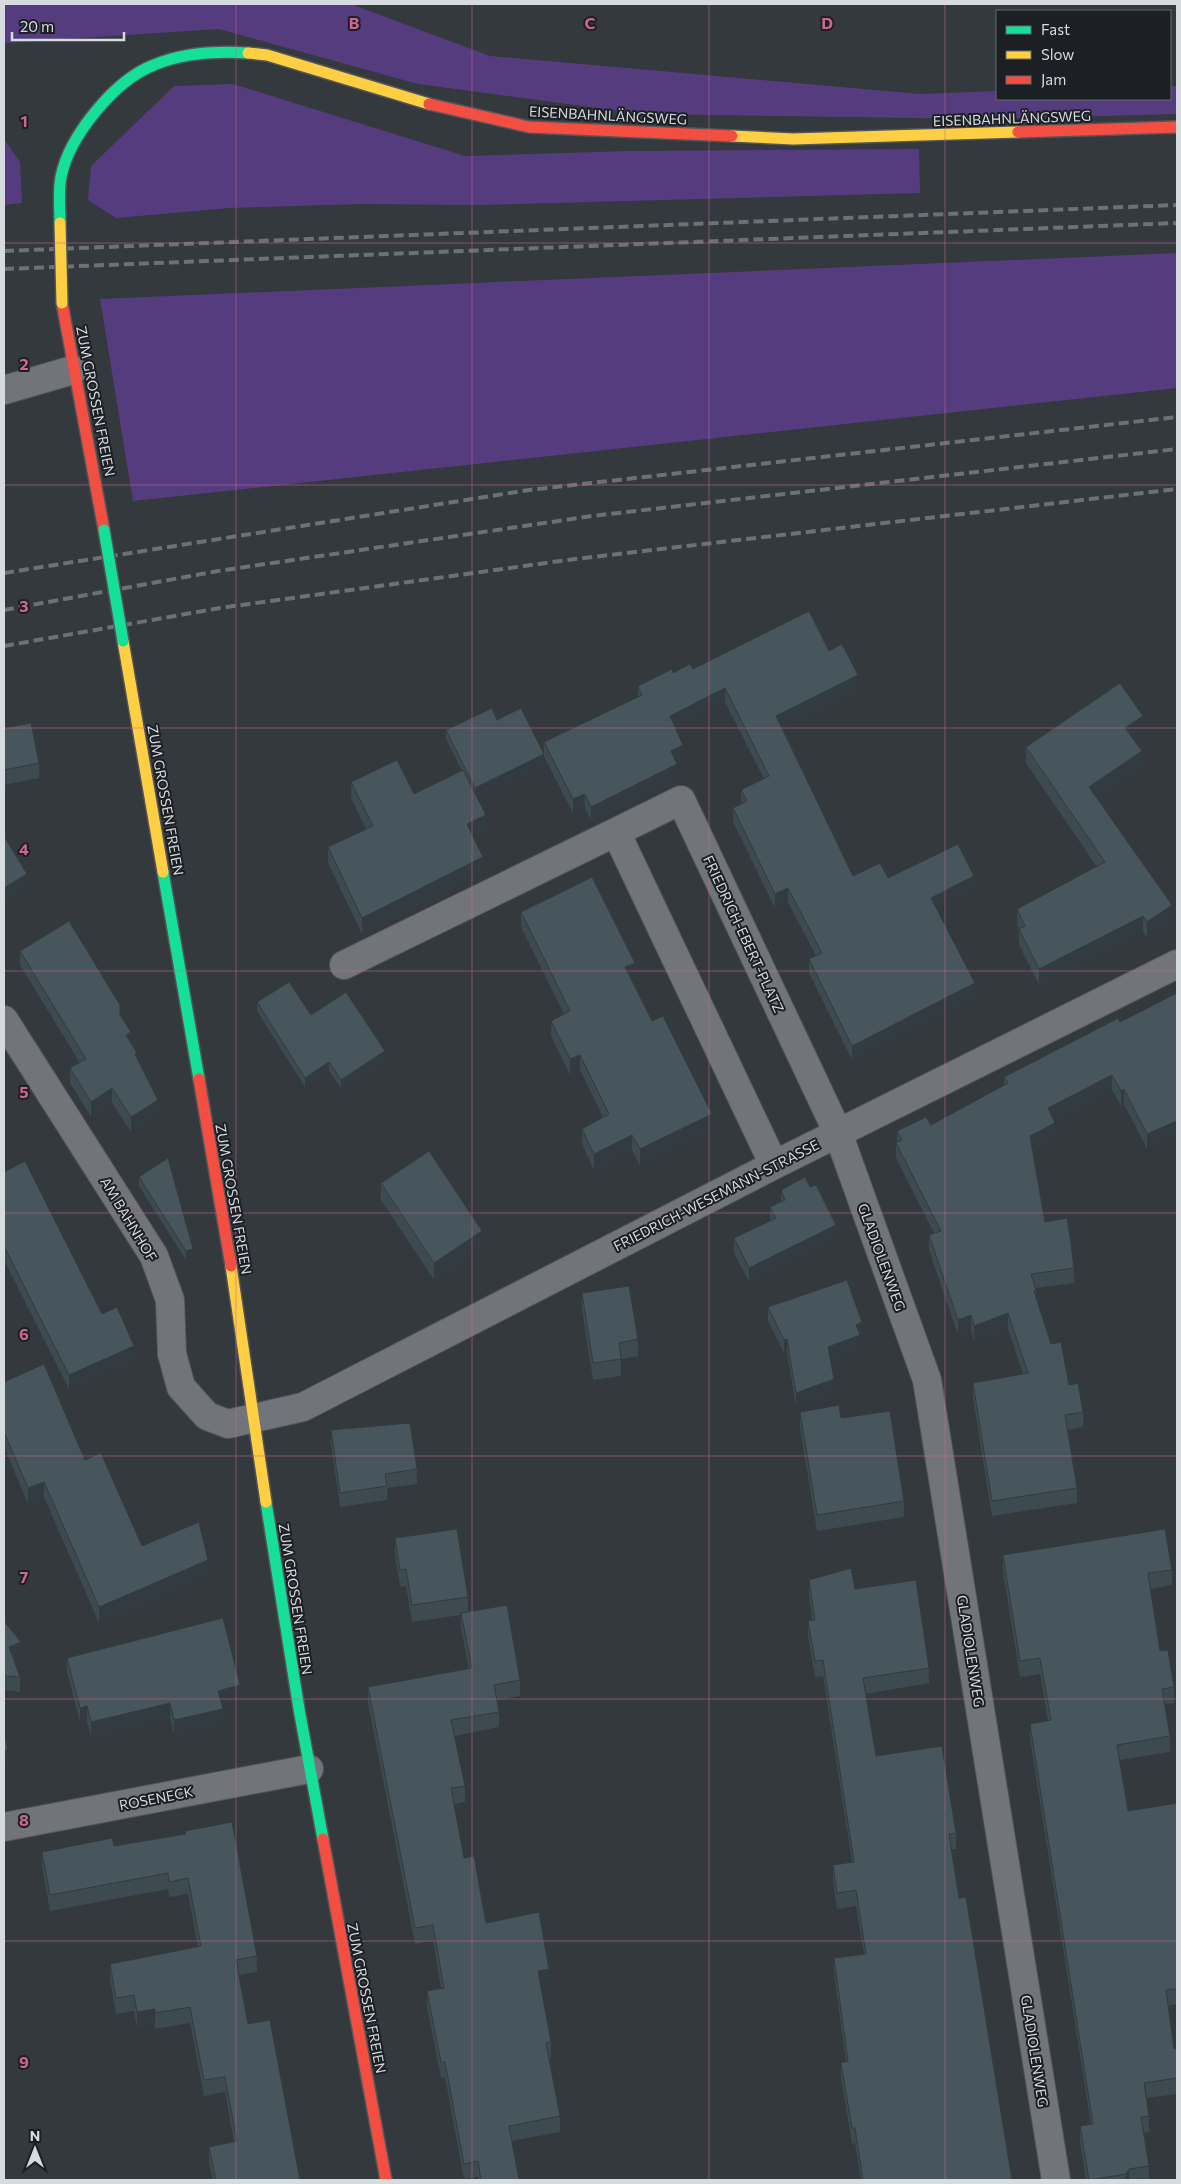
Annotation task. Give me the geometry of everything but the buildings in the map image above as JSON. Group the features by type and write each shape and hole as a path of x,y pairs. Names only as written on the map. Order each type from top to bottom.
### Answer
{"street":[{"name":"EISENBAHNLÄNGSWEG","path":"60,223 61,177 73,146 95,112 125,83 153,65 194,54 231,52 267,55 427,104 529,127 793,140 1177,128"},
{"name":"ZUM GROSSEN FREIEN","path":"60,223 62,303 73,370 91,452 232,1275 253,1420 309,1769 386,2180"},
{"path":"4,390 73,370"},
{"name":"FRIEDRICH-EBERT-PLATZ","path":"344,965 681,800 838,1134"},
{"path":"616,832 774,1165"},
{"name":"FRIEDRICH-WESEMANN-STRASSE","path":"253,1420 303,1407 774,1165 1177,964"},
{"name":"AM BAHNHOF","path":"4,1020 154,1256 170,1300 172,1354 181,1387 207,1416 228,1424 253,1420"},
{"name":"GLADIOLENWEG","path":"838,1134 927,1380 1056,2180"},
{"name":"ROSENECK","path":"4,1828 309,1769"}],"shaded area":[{"path":"4,4 351,4 490,56 920,94 996,91 996,100 1171,100 1171,86 1177,86 1177,114 984,119 642,114 418,84 219,29 4,43"},
{"path":"233,84 465,156 629,151 919,149 920,193 478,205 362,204 229,208 116,218 88,200 91,166 174,86"},
{"path":"4,139 20,162 22,203 4,205"},
{"path":"1177,253 1177,388 133,501 100,299"}],"railway":[{"path":"4,251 1177,205"},
{"path":"4,269 1177,223"},
{"path":"4,573 529,490 1177,417"},
{"path":"4,610 218,571 592,516 1177,449"},
{"path":"4,646 220,608 575,559 1177,489"}],"traffic: fast":[{"path":"60,223 61,177 73,144 96,111 124,83 139,72 177,58 224,52 248,53"},
{"path":"104,530 123,641"},
{"path":"163,872 199,1079"},
{"path":"266,1502 299,1709 323,1839"}],"traffic: slow":[{"path":"248,53 267,55 429,104"},
{"path":"732,136 793,139 1018,132"},
{"path":"60,223 62,303"},
{"path":"123,641 163,872"},
{"path":"231,1266 266,1502"}],"traffic: jam":[{"path":"429,104 529,127 732,136"},
{"path":"1018,132 1177,127"},
{"path":"62,303 104,530"},
{"path":"199,1079 231,1266"},
{"path":"323,1839 386,2180"}]}
